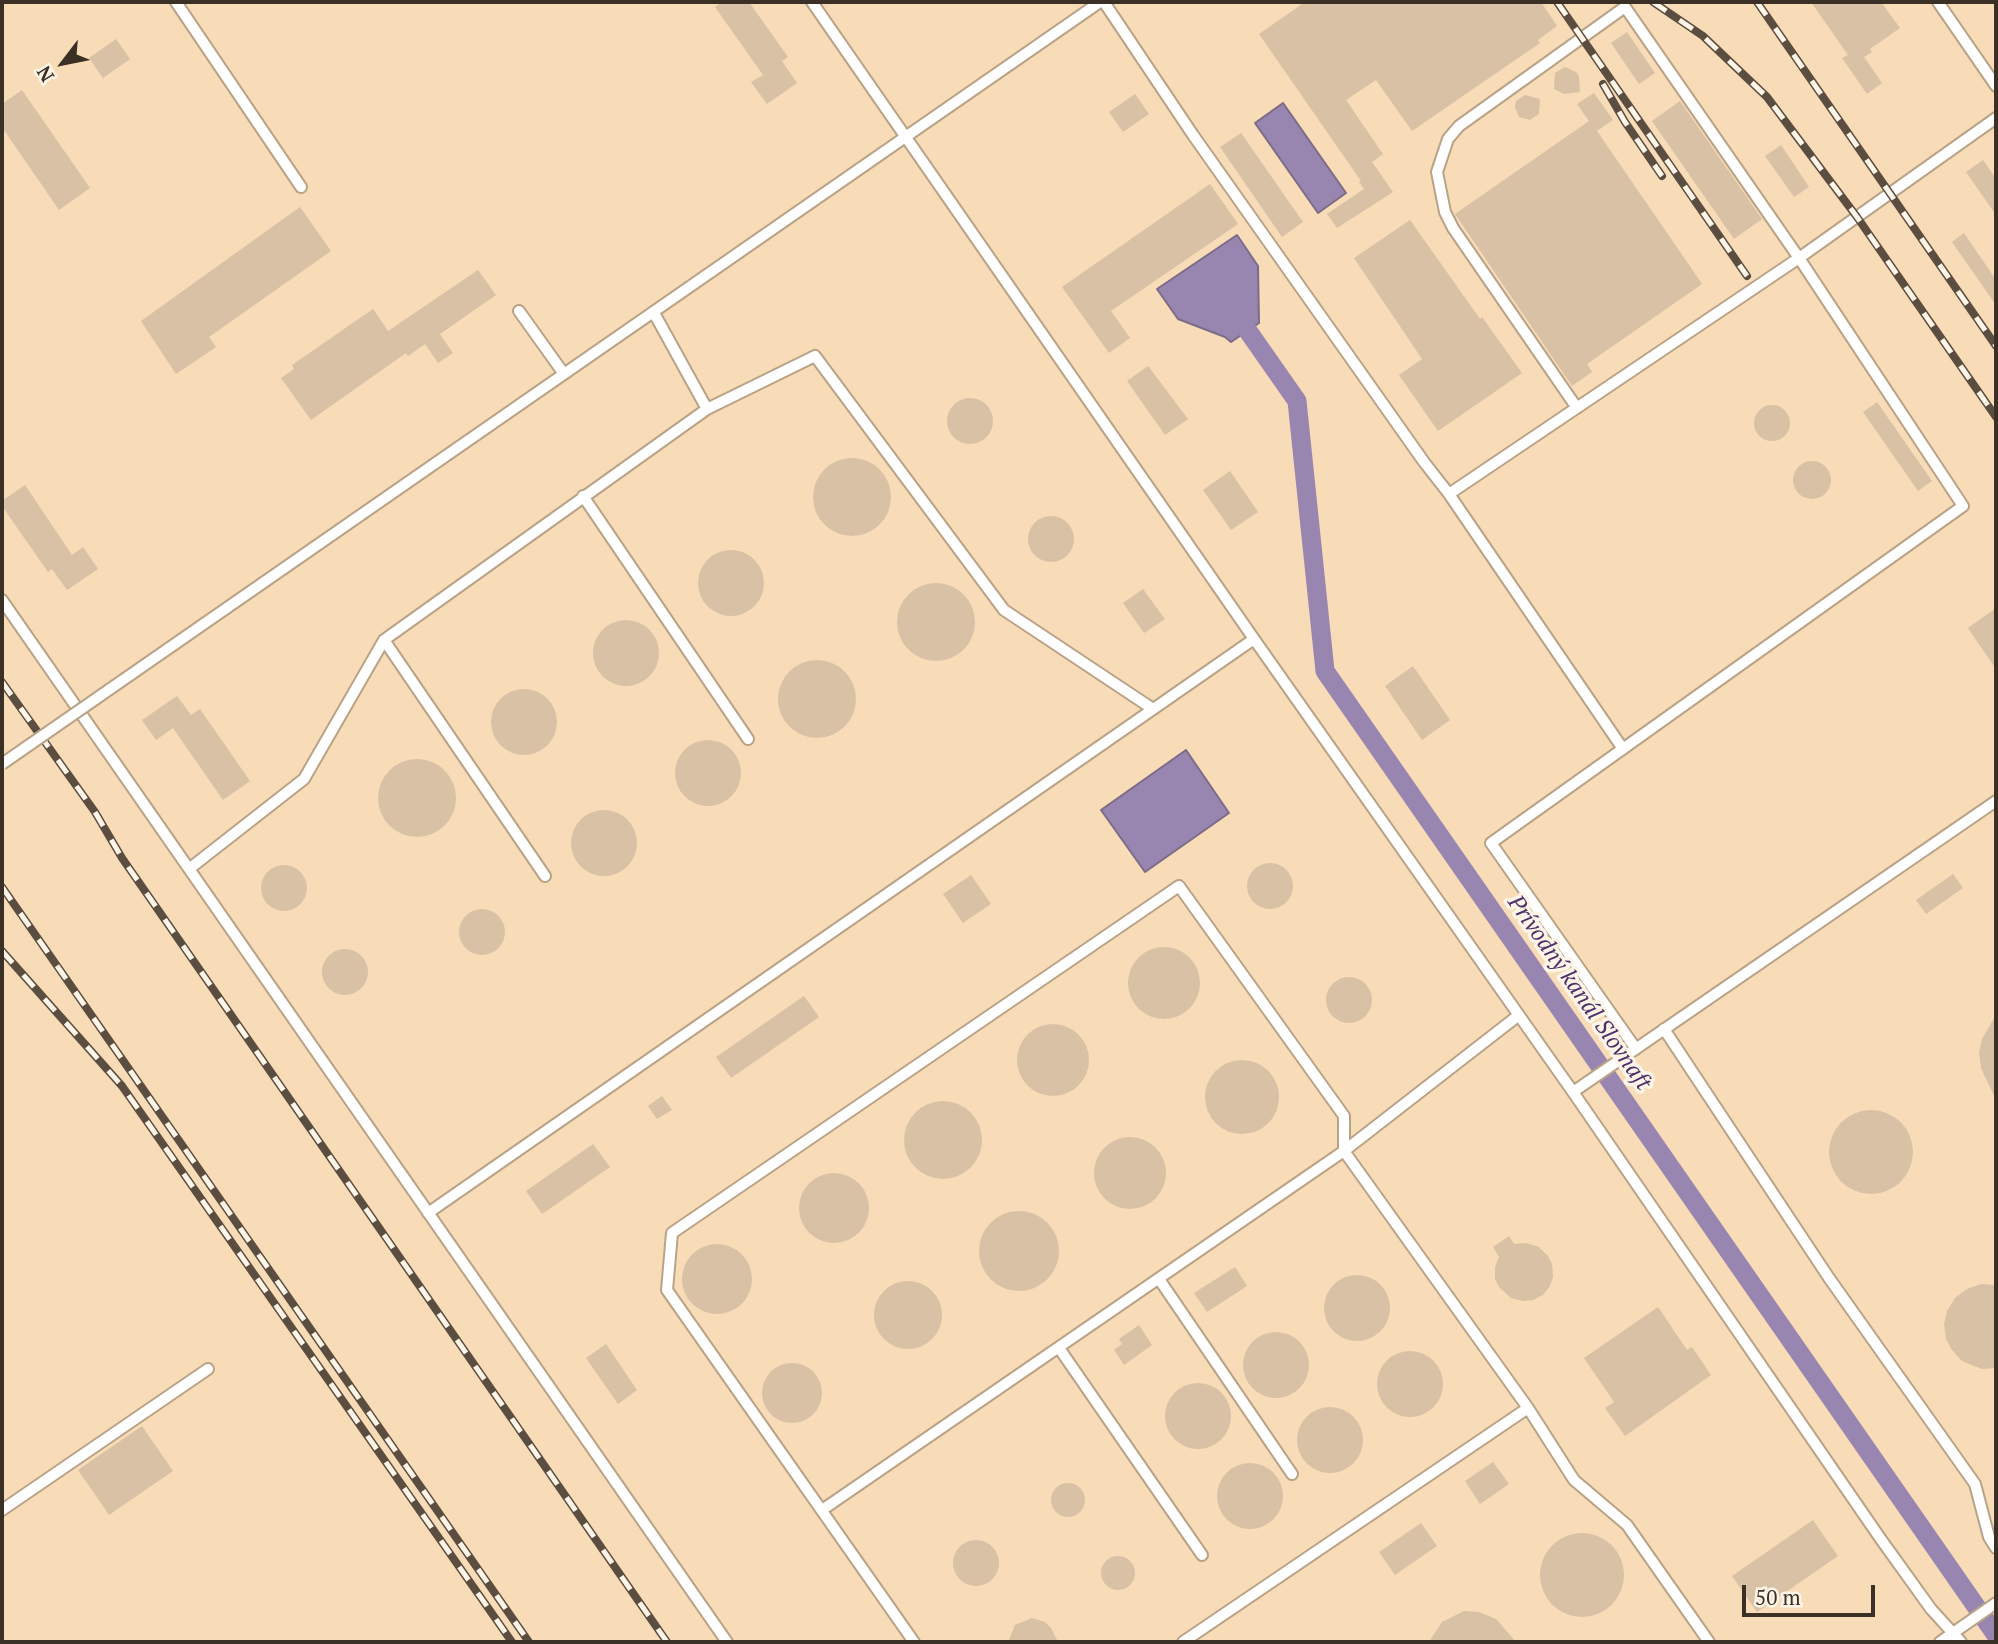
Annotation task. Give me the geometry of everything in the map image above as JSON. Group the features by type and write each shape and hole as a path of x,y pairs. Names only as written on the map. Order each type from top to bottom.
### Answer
{"lane":[{"path":"176,2 301,187"},
{"path":"811,2 1573,1092 1880,1538 1931,1609 1958,1637"},
{"path":"2,764 1102,2 1193,135 1449,494 1623,748"},
{"path":"1938,2 1996,86"},
{"path":"1577,408 1453,228 1446,212 1437,172 1448,139 1459,126 1625,7 1799,258 1963,506 1491,843 1636,1049"},
{"path":"1449,494 1799,258 1996,118"},
{"path":"519,311 564,374"},
{"path":"654,313 707,409"},
{"path":"189,869 304,779 384,640 707,409 815,356 1004,610 1153,709"},
{"path":"583,496 748,739"},
{"path":"2,600 727,1642"},
{"path":"428,1213 1254,639"},
{"path":"384,640 545,876"},
{"path":"1573,1092 1996,801"},
{"path":"914,1642 667,1290 672,1233 1179,887 1344,1116 1344,1151 1528,1408 1574,1480 1627,1525 1709,1642"},
{"path":"822,1510 1344,1151 1519,1015"},
{"path":"1664,1029 1829,1278 1975,1485 1989,1537 1996,1548"},
{"path":"1159,1279 1292,1474"},
{"path":"1059,1348 1202,1555"},
{"path":"2,1510 208,1368"},
{"path":"1183,1642 1528,1408"},
{"path":"1940,1642 1958,1637 1966,1624 1996,1603"}],"shaded area":[{"path":"2,2 1996,2 1996,1642 2,1642"},
{"path":"1283,103 1346,193 1318,213 1255,123"},
{"path":"1237,235 1258,266 1259,323 1231,342 1225,337 1178,319 1157,289"},
{"path":"1186,750 1229,813 1145,872 1101,810"}],"building":[{"path":"722,2 749,2 788,57 782,61 797,83 767,104 751,82 763,75 715,7"},
{"path":"1305,2 1541,2 1557,26 1538,40 1540,43 1412,131 1376,80 1346,100 1383,154 1372,162 1393,192 1337,228 1327,214 1364,189 1359,182 1361,181 1259,34"},
{"path":"1811,2 1881,2 1900,28 1870,49 1872,52 1864,57 1882,83 1867,94 1842,58 1848,55"},
{"path":"1627,32 1655,73 1639,84 1611,43"},
{"path":"116,39 130,59 103,78 89,58"},
{"path":"1565,67 1579,76 1580,92 1564,94 1554,89 1555,73"},
{"path":"22,90 90,188 59,210 2,127 2,104"},
{"path":"1594,93 1613,120 1597,131 1702,284 1587,364 1592,372 1572,386 1455,214 1589,121 1577,104"},
{"path":"1135,94 1149,114 1123,132 1109,112"},
{"path":"1525,95 1540,99 1539,114 1530,120 1519,117 1515,107 1516,101"},
{"path":"1680,101 1762,219 1734,239 1652,121"},
{"path":"1241,133 1303,222 1282,237 1220,147"},
{"path":"1781,145 1809,187 1794,197 1765,156"},
{"path":"1983,160 1996,179 1996,215 1966,172"},
{"path":"1210,184 1238,224 1111,311 1130,338 1109,353 1062,287"},
{"path":"300,207 331,251 209,337 216,347 176,374 141,321"},
{"path":"1410,220 1522,373 1438,431 1399,375 1422,359 1354,258"},
{"path":"1964,233 1996,280 1996,305 1952,242"},
{"path":"478,270 496,295 440,334 453,353 438,363 425,344 408,356 406,353 311,420 281,378 294,369 292,365 373,309 388,331"},
{"path":"1148,366 1188,419 1165,435 1127,381"},
{"path":"970,398 986,405 993,421 986,437 970,444 954,437 947,421 954,405"},
{"path":"1877,402 1932,481 1918,491 1863,412"},
{"path":"1772,405 1785,410 1790,423 1785,436 1772,441 1759,436 1754,423 1759,410"},
{"path":"844,458 860,458 874,464 885,475 891,489 891,505 885,519 874,530 860,536 844,536 830,530 819,519 813,505 813,489 819,475 830,464"},
{"path":"1812,461 1825,467 1831,480 1825,493 1812,499 1799,493 1793,480 1799,467"},
{"path":"1230,471 1258,512 1231,530 1203,490"},
{"path":"25,485 72,555 83,547 98,569 67,590 52,569 48,572 2,506 2,501"},
{"path":"1051,516 1067,523 1074,539 1067,555 1051,562 1035,555 1028,539 1035,523"},
{"path":"731,550 744,553 754,560 761,570 764,583 761,596 754,606 744,613 731,616 718,613 708,606 701,596 698,583 701,570 708,560 718,553"},
{"path":"928,583 944,583 958,589 969,600 975,614 975,630 969,644 958,655 944,661 928,661 914,655 903,644 897,630 897,614 903,600 914,589"},
{"path":"1143,589 1165,619 1144,633 1123,603"},
{"path":"1996,608 1996,669 1968,628"},
{"path":"626,620 639,623 649,630 656,640 659,653 656,666 649,676 639,683 626,686 613,683 603,676 596,666 593,653 596,640 603,630 613,623"},
{"path":"809,660 825,660 839,666 850,677 856,691 856,707 850,721 839,732 825,738 809,738 795,732 784,721 778,707 778,691 784,677 795,666"},
{"path":"1413,666 1450,720 1422,740 1385,686"},
{"path":"524,689 537,692 547,699 554,709 557,722 554,735 547,745 537,752 524,755 511,752 501,745 494,735 491,722 494,709 501,699 511,692"},
{"path":"177,696 191,715 200,709 250,781 223,800 173,728 156,740 142,720"},
{"path":"708,740 721,743 731,750 738,760 741,773 738,786 731,796 721,803 708,806 695,803 685,796 678,786 675,773 678,760 685,750 695,743"},
{"path":"409,759 425,759 439,765 450,776 456,790 456,806 450,820 439,831 425,837 409,837 395,831 384,820 378,806 378,790 384,776 395,765"},
{"path":"604,810 617,813 627,820 634,830 637,843 634,856 627,866 617,873 604,876 591,873 581,866 574,856 571,843 574,830 581,820 591,813"},
{"path":"1270,863 1287,869 1293,886 1287,903 1270,909 1253,903 1247,886 1253,869"},
{"path":"284,865 300,872 307,888 300,904 284,911 268,904 261,888 268,872"},
{"path":"1953,874 1963,888 1926,914 1916,900"},
{"path":"971,875 991,904 963,923 943,894"},
{"path":"482,909 498,916 505,932 498,948 482,955 466,948 459,932 466,916"},
{"path":"1164,947 1184,953 1194,963 1200,983 1194,1003 1184,1013 1164,1019 1144,1013 1134,1003 1128,983 1134,963 1144,953"},
{"path":"345,949 361,956 368,972 361,988 345,995 329,988 322,972 329,956"},
{"path":"1349,977 1366,983 1372,1000 1366,1017 1349,1023 1332,1017 1326,1000 1332,983"},
{"path":"804,996 819,1017 731,1078 716,1057"},
{"path":"1996,1015 1996,1100 1981,1068 1979,1053 1982,1039"},
{"path":"1046,1024 1060,1024 1079,1034 1089,1053 1089,1067 1079,1086 1060,1096 1046,1096 1027,1086 1017,1067 1017,1053 1027,1034"},
{"path":"1242,1060 1256,1063 1268,1071 1276,1083 1279,1097 1276,1111 1268,1123 1256,1131 1242,1134 1228,1131 1216,1123 1208,1111 1205,1097 1208,1083 1216,1071 1228,1063"},
{"path":"662,1096 672,1110 657,1119 648,1106"},
{"path":"935,1101 951,1101 965,1107 976,1118 982,1132 982,1148 976,1162 965,1173 951,1179 935,1179 921,1173 910,1162 904,1148 904,1132 910,1118 921,1107"},
{"path":"1871,1110 1887,1113 1901,1122 1910,1136 1913,1152 1910,1168 1901,1182 1887,1191 1871,1194 1855,1191 1841,1182 1832,1168 1829,1152 1832,1136 1841,1122 1855,1113"},
{"path":"1137,1137 1156,1147 1164,1159 1164,1187 1156,1199 1144,1207 1123,1209 1104,1199 1096,1187 1094,1166 1104,1147 1116,1139"},
{"path":"593,1144 610,1167 542,1214 526,1191"},
{"path":"834,1173 859,1183 869,1208 859,1233 834,1243 809,1233 799,1208 809,1183"},
{"path":"1019,1211 1034,1214 1047,1223 1056,1236 1059,1251 1056,1266 1047,1279 1034,1288 1019,1291 1004,1288 991,1279 982,1266 979,1251 982,1236 991,1223 1004,1214"},
{"path":"1509,1236 1514,1244 1526,1243 1539,1247 1552,1264 1553,1277 1550,1286 1543,1295 1533,1300 1511,1298 1495,1279 1495,1267 1499,1257 1493,1247"},
{"path":"710,1244 724,1244 737,1250 746,1259 752,1279 750,1292 742,1304 724,1314 710,1314 697,1308 688,1299 682,1286 682,1272 688,1259 697,1250"},
{"path":"1235,1267 1247,1286 1207,1312 1194,1293"},
{"path":"1357,1275 1370,1278 1380,1285 1387,1295 1390,1308 1387,1321 1380,1331 1370,1338 1357,1341 1344,1338 1334,1331 1327,1321 1324,1308 1327,1295 1334,1285 1344,1278"},
{"path":"908,1281 921,1284 932,1291 939,1302 942,1315 939,1328 932,1339 921,1346 908,1349 895,1346 884,1339 877,1328 874,1315 877,1302 884,1291 895,1284"},
{"path":"1981,1284 1996,1285 1996,1368 1982,1369 1962,1361 1946,1339 1944,1324 1947,1311 1955,1298 1967,1289"},
{"path":"1658,1307 1687,1350 1692,1347 1711,1375 1625,1436 1605,1408 1614,1402 1584,1358"},
{"path":"1139,1325 1152,1345 1124,1365 1114,1350 1122,1344 1119,1339"},
{"path":"1276,1332 1289,1335 1299,1342 1306,1352 1309,1365 1306,1378 1299,1388 1289,1395 1276,1398 1263,1395 1253,1388 1246,1378 1243,1365 1246,1352 1253,1342 1263,1335"},
{"path":"606,1344 637,1390 618,1404 586,1358"},
{"path":"1410,1351 1423,1354 1433,1361 1440,1371 1443,1384 1440,1397 1433,1407 1423,1414 1410,1417 1397,1414 1387,1407 1380,1397 1377,1384 1380,1371 1387,1361 1397,1354"},
{"path":"792,1363 804,1365 817,1376 822,1393 820,1405 809,1418 792,1423 780,1421 767,1410 762,1393 764,1381 775,1368"},
{"path":"1198,1383 1211,1386 1221,1393 1228,1403 1231,1416 1228,1429 1221,1439 1211,1446 1198,1449 1185,1446 1175,1439 1168,1429 1165,1416 1168,1403 1175,1393 1185,1386"},
{"path":"1330,1407 1343,1410 1353,1417 1360,1427 1363,1440 1360,1453 1353,1463 1343,1470 1330,1473 1317,1470 1307,1463 1300,1453 1297,1440 1300,1427 1307,1417 1317,1410"},
{"path":"142,1426 173,1471 109,1515 78,1470"},
{"path":"1493,1462 1509,1484 1480,1504 1465,1481"},
{"path":"1250,1463 1263,1466 1273,1473 1280,1483 1283,1496 1280,1509 1273,1519 1263,1526 1250,1529 1237,1526 1227,1519 1220,1509 1217,1496 1220,1483 1227,1473 1237,1466"},
{"path":"1068,1483 1080,1488 1085,1500 1080,1512 1068,1517 1056,1512 1051,1500 1056,1488"},
{"path":"1813,1520 1838,1556 1757,1612 1732,1576"},
{"path":"1421,1523 1437,1546 1395,1575 1379,1552"},
{"path":"1582,1533 1598,1536 1612,1545 1621,1559 1624,1575 1621,1591 1612,1605 1598,1614 1582,1617 1566,1614 1552,1605 1543,1591 1540,1575 1543,1559 1552,1545 1566,1536"},
{"path":"976,1540 992,1547 999,1563 992,1579 976,1586 960,1579 953,1563 960,1547"},
{"path":"1118,1556 1130,1561 1135,1573 1130,1585 1118,1590 1106,1585 1101,1573 1106,1561"},
{"path":"1464,1611 1479,1612 1496,1619 1516,1642 1429,1642 1442,1622"},
{"path":"1032,1618 1045,1622 1058,1642 1008,1642 1015,1625"}],"waterway":[{"name":"Prívodný kanál Slovnaft","path":"1248,331 1297,401 1325,671 1996,1635"}],"railway":[{"path":"1557,2 1747,276"},
{"path":"1653,2 1703,36 1767,97 1857,217 1996,417"},
{"path":"1757,2 1996,346"},
{"path":"1603,84 1662,176"},
{"path":"2,682 95,812 122,858 667,1642"},
{"path":"2,887 529,1642"},
{"path":"2,951 122,1086 512,1642"}]}
